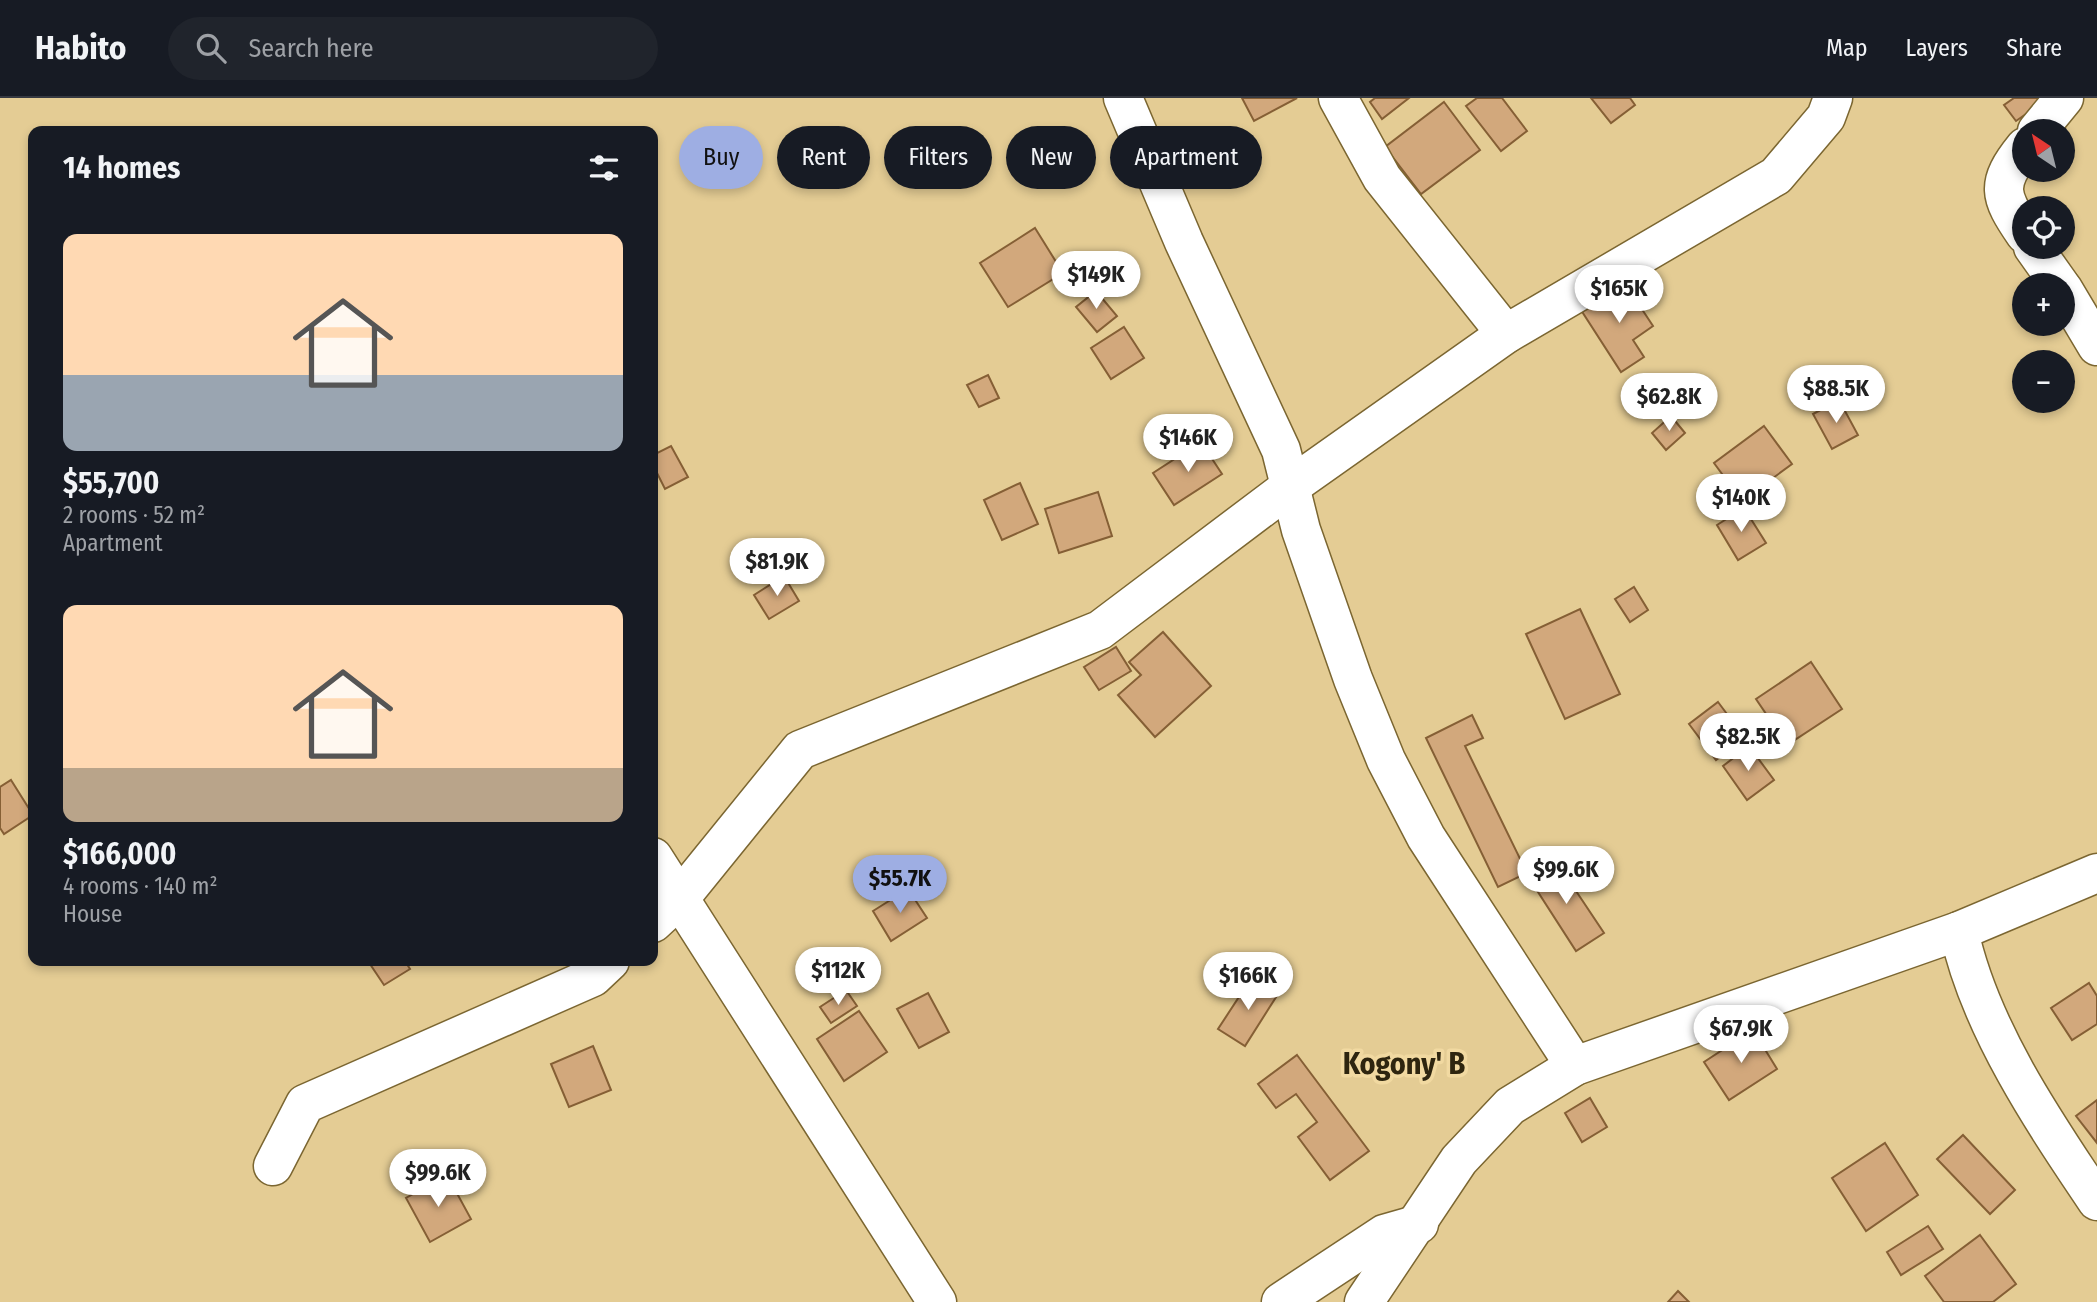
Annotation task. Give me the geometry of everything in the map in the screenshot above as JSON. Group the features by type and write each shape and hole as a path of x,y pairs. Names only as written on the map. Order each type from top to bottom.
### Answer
{"street":[{"path":"1123,98 1184,242 1266,413 1291,486 1305,543 1353,679 1386,760 1426,837 1575,1066"},
{"path":"1339,98 1382,178 1506,334"},
{"path":"666,910 800,750 1100,629 1291,486 1506,334 1776,176 1826,117 1833,98"},
{"path":"2047,119 2064,98"},
{"path":"2012,165 2005,174 2003,185 2004,198 2012,212"},
{"path":"2075,309 2097,346"},
{"path":"1364,1302 1419,1224 1459,1160 1510,1106 1575,1066 1959,931 2097,873"},
{"path":"658,877 666,910 937,1302"},
{"path":"1959,931 1971,978 1984,1010 2052,1135 2097,1201"},
{"path":"273,1166 305,1104 593,977 605,966"},
{"path":"1280,1302 1384,1234 1419,1224"}],"building":[{"path":"1242,98 1297,98 1254,121"},
{"path":"1375,98 1409,98 1382,119 1370,102"},
{"path":"1477,98 1502,98 1527,131 1501,151 1466,106"},
{"path":"1591,98 1630,98 1635,105 1611,123"},
{"path":"2014,98 2049,98 2019,119 2014,119 2004,105"},
{"path":"1444,102 1480,150 1421,194 1385,147"},
{"path":"1035,228 1063,273 1008,307 980,263"},
{"path":"1624,282 1653,326 1633,340 1644,357 1621,372 1581,310"},
{"path":"1096,291 1117,316 1097,332 1076,307"},
{"path":"1124,327 1144,358 1111,379 1091,348"},
{"path":"988,375 999,398 979,407 967,385"},
{"path":"1839,400 1858,435 1832,449 1813,414"},
{"path":"1671,416 1685,433 1666,450 1652,433"},
{"path":"1764,426 1792,464 1742,501 1714,463"},
{"path":"1201,442 1222,474 1174,505 1153,473"},
{"path":"671,446 688,477 665,489 658,475 658,452"},
{"path":"1020,483 1038,524 1002,540 984,500"},
{"path":"1098,492 1112,536 1059,553 1045,509"},
{"path":"1744,508 1766,543 1738,560 1717,525"},
{"path":"784,576 799,601 769,619 754,595"},
{"path":"1634,587 1648,610 1630,622 1615,599"},
{"path":"1580,609 1620,694 1565,719 1526,634"},
{"path":"1163,632 1211,686 1155,737 1118,695 1141,675 1129,662"},
{"path":"1116,647 1131,671 1099,690 1084,667"},
{"path":"1811,662 1842,709 1787,745 1756,699"},
{"path":"1718,702 1745,738 1716,760 1689,724"},
{"path":"1472,715 1483,738 1465,746 1527,873 1498,887 1426,738"},
{"path":"1749,746 1774,780 1747,800 1723,766"},
{"path":"11,780 28,807 28,818 4,834 0,828 0,787"},
{"path":"1556,861 1604,933 1576,951 1529,878"},
{"path":"908,889 927,918 891,941 873,911"},
{"path":"371,966 408,966 410,969 384,985"},
{"path":"1252,977 1278,994 1245,1046 1218,1029"},
{"path":"2089,983 2097,996 2097,1024 2072,1040 2051,1008"},
{"path":"846,990 857,1006 831,1023 820,1007"},
{"path":"928,993 949,1032 919,1048 897,1009"},
{"path":"859,1011 887,1052 844,1081 817,1039"},
{"path":"1753,1030 1777,1069 1729,1100 1704,1062"},
{"path":"593,1046 611,1090 569,1107 551,1064"},
{"path":"1297,1055 1369,1151 1330,1180 1298,1137 1317,1122 1296,1094 1276,1108 1258,1084"},
{"path":"1590,1098 1607,1127 1582,1142 1565,1113"},
{"path":"2097,1100 2097,1143 2076,1116"},
{"path":"1963,1135 2015,1190 1990,1214 1937,1159"},
{"path":"1885,1143 1918,1195 1866,1231 1832,1178"},
{"path":"447,1175 471,1219 430,1242 406,1198"},
{"path":"1928,1226 1943,1249 1901,1275 1887,1252"},
{"path":"1980,1235 2016,1284 1993,1302 1944,1302 1925,1276"},
{"path":"1678,1291 1689,1302 1668,1302"}],"district":[{"name":"Kogony' B","path":"1404,1064"}]}
